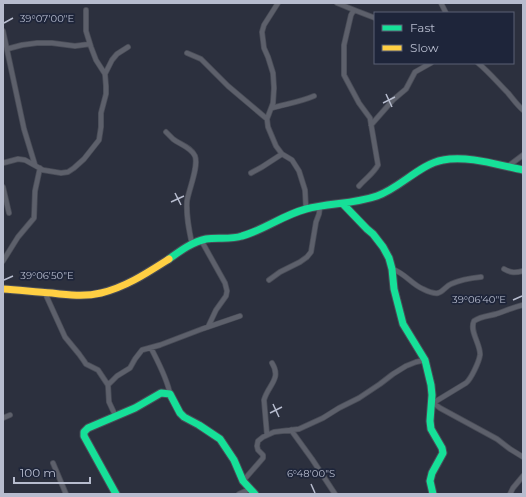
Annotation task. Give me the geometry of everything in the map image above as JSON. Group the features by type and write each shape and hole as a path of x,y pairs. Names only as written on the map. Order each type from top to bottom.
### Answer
{"street":[{"path":"281,3 277,5 264,25 262,32 264,48 273,73 274,88 272,108 268,119 268,127 276,146 282,154 292,160 299,171 305,190 306,209"},
{"path":"336,3 374,18"},
{"path":"441,3 446,12"},
{"path":"3,163 18,159 25,160 43,170 61,173 68,172 84,159 99,140 102,127 101,113 106,94 105,74 96,60 86,31 86,10"},
{"path":"354,10 351,15 344,45 344,75 370,118 378,165 371,175 359,186"},
{"path":"3,31 24,129 37,166 34,218 18,237 3,261"},
{"path":"7,49 38,43 75,46 90,44"},
{"path":"105,74 112,60 117,54 128,47"},
{"path":"187,53 206,62 228,86 268,119"},
{"path":"371,125 406,89 415,72 429,64"},
{"path":"479,64 523,110"},
{"path":"272,108 314,96"},
{"path":"166,132 195,156 196,162 188,199 187,212 192,244"},
{"path":"251,172 282,154"},
{"path":"507,167 523,155"},
{"path":"3,289 84,295 100,293 122,286 137,279 192,244 201,240 240,237 257,231 293,213 306,209 369,200 386,193 428,164 441,160 454,158 470,159 523,170"},
{"path":"3,187 9,213"},
{"path":"343,204 380,242 389,258 392,269 394,289 403,324 425,360 431,385 433,402 430,421 431,429 442,448 443,453 432,473 430,482 433,494"},
{"path":"269,280 307,257 310,252 320,207"},
{"path":"201,240 225,283 227,290 226,296 216,310 208,327"},
{"path":"392,269 401,273 417,286 432,293 441,292 453,283 481,277"},
{"path":"504,269 514,273 523,271"},
{"path":"45,292 65,337 86,364 98,370 108,385 109,402 116,417"},
{"path":"433,402 470,380 480,355 474,333 474,320 523,305"},
{"path":"108,385 130,368 142,350 240,316"},
{"path":"151,348 166,378 170,394 180,413 220,439 234,460 243,481 252,491 238,494"},
{"path":"243,481 263,458 263,455 258,450 257,446 258,441 263,437 274,432 299,429 323,418 359,398 406,366 425,360"},
{"path":"267,435 264,400 265,395 275,377 276,371 272,363"},
{"path":"116,494 84,435 85,430 135,408 161,393 170,394"},
{"path":"433,402 440,408 497,439 510,449 523,456"},
{"path":"3,418 10,415"},
{"path":"291,430 335,494"},
{"path":"53,463 66,494"},
{"path":"510,494 523,476"}],"traffic: fast":[{"path":"169,259 186,247 201,240 210,238 237,237 258,230 289,215 306,209 359,201 377,196 394,188 418,171 435,162 462,159 493,163 523,170"},
{"path":"343,204 373,234 389,258 392,269 394,289 403,324 425,360 432,395 430,421 431,429 442,448 443,453 432,473 430,481 433,494"},
{"path":"116,494 84,436 84,432 88,428 135,408 161,393 170,394 180,413 184,417 220,439 234,460 243,481 255,494"}],"traffic: slow":[{"path":"3,289 70,295 95,294 128,283 169,259"}]}
